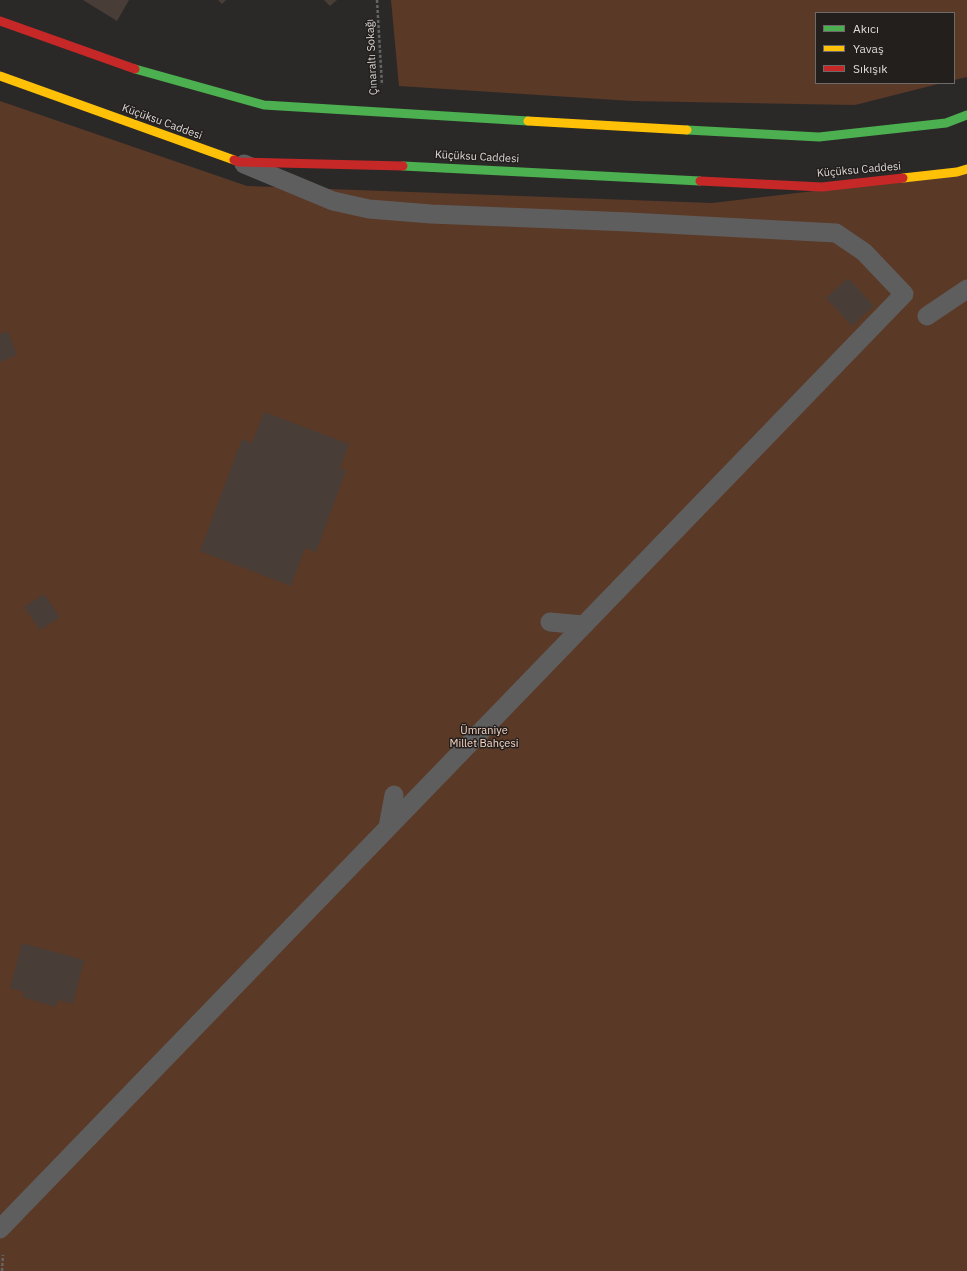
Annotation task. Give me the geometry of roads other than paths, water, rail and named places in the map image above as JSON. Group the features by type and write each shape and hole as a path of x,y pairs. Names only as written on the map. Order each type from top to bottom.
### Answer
{"main road":[{"path":"0,21 122,65 264,105 819,137 946,122 967,115"},
{"name":"Küçüksu Caddesi","path":"0,76 239,162 392,165 822,186 957,172 967,168"}],"lane":[{"path":"0,1229 904,294 864,252 836,233 614,221 432,214 369,209 333,201 239,162"},
{"path":"926,316 967,289"},
{"path":"550,622 583,625"},
{"path":"388,827 394,795"}],"park label":[{"name":"Ümraniye Millet Bahçesi","path":"484,737"}]}
